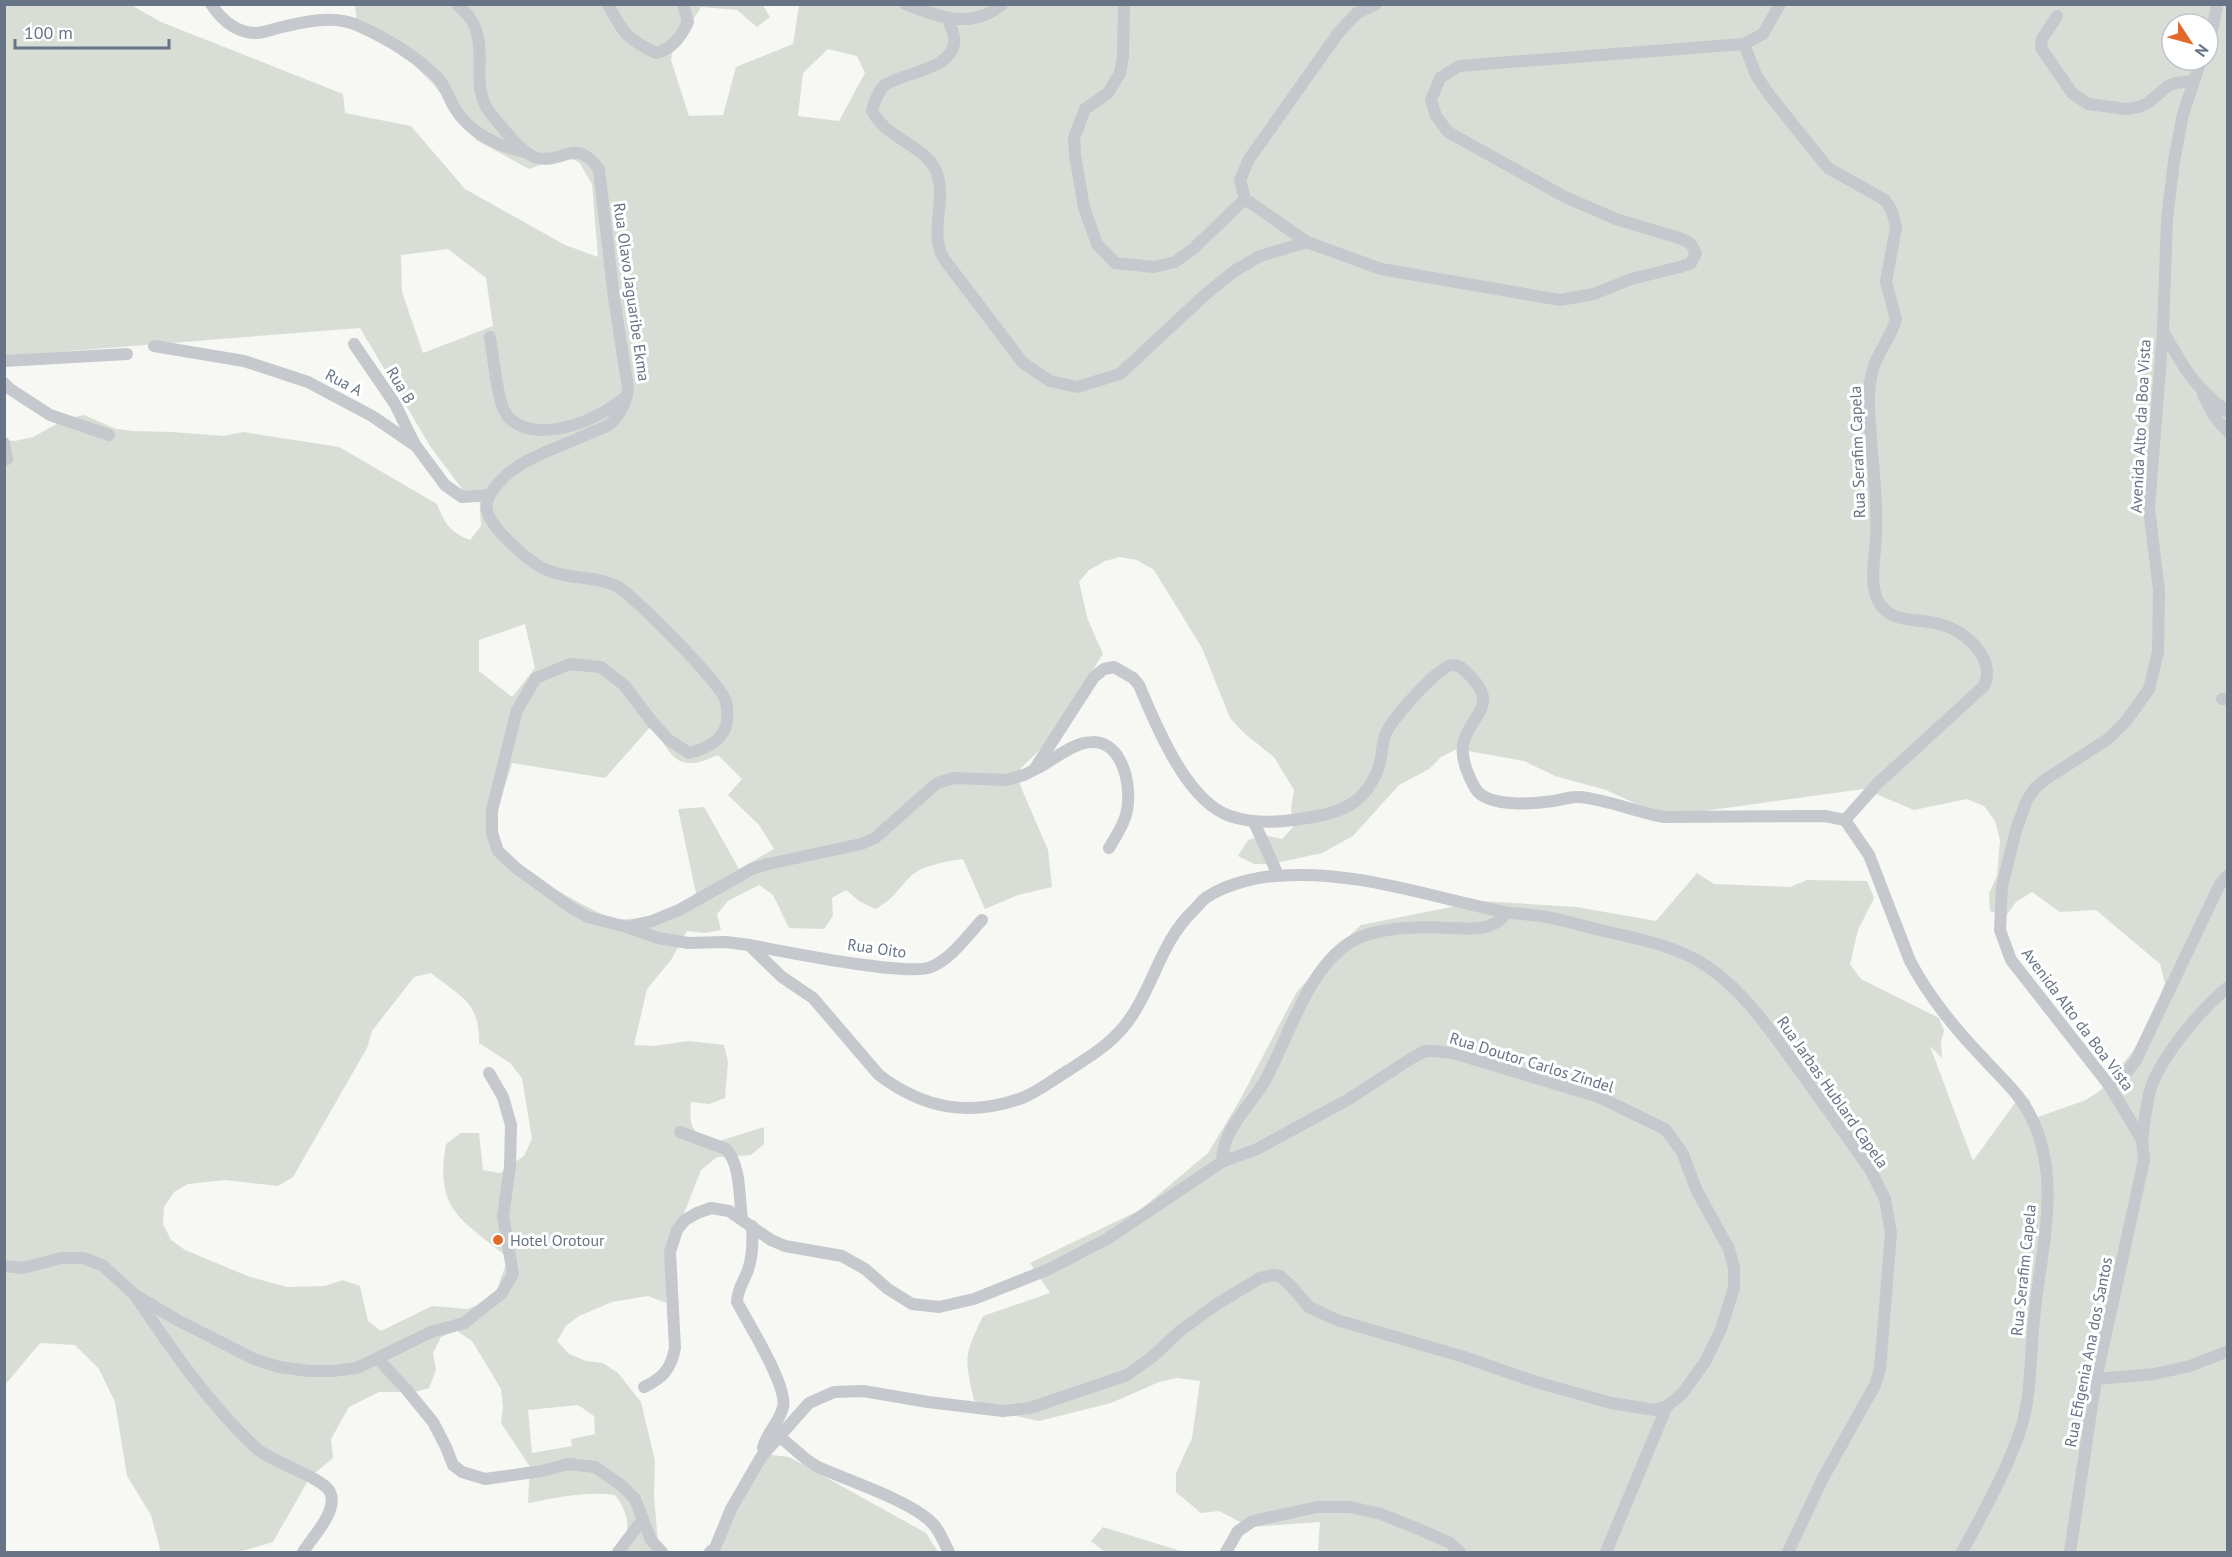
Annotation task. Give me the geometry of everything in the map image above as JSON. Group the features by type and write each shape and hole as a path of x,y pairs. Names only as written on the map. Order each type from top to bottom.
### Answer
{"street":[{"path":"211,4 219,16 234,28 255,33 303,22 342,21 357,25 400,49 436,75 455,109 466,123 481,135 506,148 526,152"},
{"path":"457,4 469,16 476,29 479,44 480,95 484,105 526,152"},
{"path":"608,4 619,26 636,43 656,53 668,50 681,36 688,22 683,4"},
{"path":"905,4 948,19 977,19 1002,4"},
{"path":"1124,4 1124,57 1120,74 1108,93 1085,109 1074,138 1074,155 1084,208 1097,244 1115,262 1154,267 1175,262 1193,249 1245,199"},
{"path":"1376,4 1357,13 1339,32 1249,159 1240,180 1245,199 1307,242 1381,268 1560,300 1594,294 1631,279 1680,267 1691,262 1696,253 1690,243 1679,238 1616,219 1565,197 1448,132 1436,116 1431,100 1440,78 1459,66 1744,44 1763,34 1780,4"},
{"path":"2057,16 2042,39 2041,48 2072,93 2088,104 2126,109 2139,107 2149,102 2168,86 2193,81"},
{"path":"948,19 954,38 950,54 942,61 886,85 878,93 872,110 876,120 927,159 934,168 940,182 938,240 939,250 944,259 1023,363 1050,381 1077,387 1120,374 1206,293 1236,270 1260,256 1307,242"},
{"name":"Rua Serafim Capela","path":"1744,44 1756,75 1770,96 1828,168 1884,200 1895,218 1896,227 1886,282 1896,320 1876,357 1871,374 1869,399 1877,518 1873,584 1878,602 1890,614 1906,620 1940,624 1954,630 1971,642 1983,656 1988,668 1988,677 1976,694 1878,783 1845,820 1869,855 1918,976 1949,1019 2006,1082 2027,1110 2038,1133 2044,1154 2047,1176 2046,1239 2032,1330 2028,1396 2022,1425 2004,1471 1962,1552"},
{"name":"Avenida Alto da Boa Vista","path":"2144,1160 2142,1140 2109,1085 2010,960 2000,930 2002,887 2016,830 2027,800 2035,788 2108,740 2127,720 2149,689 2158,652 2159,591 2149,508 2163,330 2168,219 2174,161 2196,72"},
{"name":"Rua Olavo Jaguaribe Ekma","path":"489,495 505,475 530,459 611,423 620,412 628,395 598,169 590,158 580,152 537,158 526,152"},
{"path":"2163,330 2184,370 2202,391 2228,412"},
{"path":"490,338 502,407 509,418 522,426 533,430 570,427 597,416 628,395"},
{"name":"Rua B","path":"354,344 395,405 416,446"},
{"name":"Rua A","path":"154,346 244,361 308,382 372,416 416,446 445,485 462,497 489,495"},
{"path":"4,361 127,354"},
{"path":"4,383 50,415 109,435"},
{"path":"2202,391 2214,416 2228,432"},
{"path":"4,443 7,459 4,460"},
{"path":"489,495 487,509 493,522 511,544 547,570 605,582 618,587 672,637 726,700 728,720 720,738 707,748 689,753 669,740 624,685 601,667 570,664 536,678 517,710 492,810 492,834 498,852 516,868 573,909 588,917 627,927 652,921 679,910 752,869 861,844 875,838 937,783 954,778 1007,780 1034,770 1089,742 1102,742 1116,753 1128,781 1130,800 1126,818 1109,848"},
{"path":"1034,770 1095,677 1104,669 1114,667 1133,678 1139,685 1163,739 1188,782 1200,795 1228,816 1254,822 1278,822 1341,810 1358,800 1371,783 1379,767 1387,730 1406,704 1446,666 1452,664 1460,666 1477,683 1484,697 1479,716 1467,733 1463,745 1464,759 1470,778 1479,792 1490,798 1519,804 1580,797 1664,817 1825,816 1845,820"},
{"path":"1254,822 1278,875"},
{"name":"Rua Jarbas Hublard Capela","path":"749,945 782,977 813,998 879,1075 919,1098 941,1106 960,1109 982,1109 1024,1097 1110,1042 1134,1014 1160,957 1181,922 1206,897 1248,880 1278,875 1326,877 1389,885 1507,913 1542,916 1663,945 1688,954 1730,984 1757,1013 1871,1171 1885,1199 1891,1233 1880,1370 1875,1385 1822,1478 1788,1552"},
{"path":"2109,1085 2126,1073 2136,1060 2220,884 2228,875"},
{"path":"1222,1162 1222,1152 1229,1132 1266,1080 1308,992 1336,954 1350,943 1383,931 1416,926 1481,927 1496,923 1507,913"},
{"name":"Rua Oito","path":"627,927 658,938 688,943 726,942 882,967 916,970 929,968 942,961 982,921"},
{"path":"2142,1140 2149,1094 2164,1061 2195,1020 2228,987"},
{"name":"Rua Doutor Carlos Zindel","path":"644,1387 659,1380 672,1361 675,1348 670,1252 677,1230 685,1220 697,1213 711,1208 729,1211 771,1240 785,1246 842,1256 866,1269 888,1289 912,1304 939,1307 974,1299 1047,1270 1107,1239 1222,1162 1257,1149 1349,1099 1425,1051 1434,1051 1453,1053 1599,1097 1665,1129 1682,1152 1697,1191 1729,1249 1734,1268 1734,1288 1721,1329 1705,1362 1682,1394 1666,1406"},
{"path":"4,1266 22,1268 61,1258 83,1258 102,1265 135,1295 197,1332 254,1359 279,1367 332,1371 357,1368 431,1332 464,1323 501,1294 513,1274 503,1216 510,1167 511,1125 503,1097 489,1073"},
{"path":"680,1132 726,1149 730,1153 736,1173 753,1247 751,1259 737,1295 737,1302 780,1384 784,1401 783,1410 764,1444 761,1457"},
{"name":"Rua Efigenia Ana dos Santos","path":"2070,1552 2096,1379 2144,1160"},
{"path":"710,1552 715,1548 731,1509 761,1457 808,1403 834,1392 863,1391 1003,1411 1030,1408 1127,1375 1152,1357 1180,1331 1217,1305 1267,1275 1280,1276 1309,1307 1337,1320 1611,1403 1655,1410 1666,1406"},
{"path":"135,1295 166,1342 222,1412 258,1450 323,1484 331,1492 333,1505 326,1520 303,1552"},
{"path":"2096,1379 2163,1372 2190,1366 2228,1351"},
{"path":"378,1359 427,1414 446,1447 453,1465 462,1472 485,1479 542,1472 568,1464 595,1467 621,1485 635,1499 651,1540 662,1552"},
{"path":"1606,1552 1666,1406"},
{"path":"779,1436 818,1467 896,1501 929,1520 936,1527 949,1552"},
{"path":"1226,1552 1238,1531 1253,1521 1317,1508 1350,1507 1381,1514 1422,1530 1450,1543 1460,1552"},
{"path":"618,1552 643,1518"}],"shaded area":[{"path":"5,5 131,5 161,22 343,94 345,113 411,126 465,189 565,245 598,257 592,184 579,162 564,156 529,169 476,140 434,85 412,63 357,25 355,5 763,5 770,17 757,27 737,10 701,7 672,53 671,60 689,116 723,115 736,67 793,44 799,5 2227,5 2227,1552 1318,1552 1320,1522 1250,1527 1219,1511 1201,1513 1176,1492 1176,1473 1192,1438 1200,1381 1177,1378 1159,1382 1111,1403 1039,1421 989,1410 974,1400 967,1365 969,1349 983,1316 1050,1293 1030,1263 1140,1210 1208,1153 1241,1098 1296,993 1334,950 1361,925 1481,901 1576,907 1656,921 1697,873 1714,884 1790,887 1807,880 1867,881 1874,898 1858,930 1850,964 1861,979 1939,1018 1944,1031 1941,1041 1942,1058 1930,1046 1973,1161 2017,1100 2029,1099 2035,1118 2086,1100 2102,1089 2134,1050 2153,1015 2165,983 2160,964 2096,910 2060,912 2032,892 2016,902 2006,916 1990,911 1989,893 1997,876 2000,840 1995,821 1984,806 1967,799 1914,810 1864,789 1674,815 1656,813 1606,790 1555,776 1524,761 1457,749 1441,757 1429,769 1399,785 1353,836 1322,853 1271,864 1254,864 1238,856 1248,840 1265,835 1282,839 1293,827 1291,808 1294,790 1274,757 1244,733 1230,718 1202,648 1154,570 1137,560 1120,557 1105,561 1089,570 1079,582 1088,620 1103,654 1046,744 1021,768 1020,785 1048,850 1052,887 1018,895 985,909 963,859 950,861 915,873 891,898 875,909 859,901 846,890 832,898 833,916 824,929 789,928 773,895 759,885 728,901 717,914 721,930 704,933 687,931 671,960 647,989 634,1045 653,1046 689,1041 724,1045 728,1062 725,1098 709,1104 691,1102 691,1123 696,1132 713,1143 764,1127 764,1144 751,1155 717,1157 701,1170 685,1211 676,1226 666,1303 648,1296 612,1302 579,1316 566,1326 557,1341 569,1354 586,1361 603,1363 618,1373 641,1402 655,1461 654,1496 658,1543 662,1552 619,1552 626,1537 627,1523 624,1509 615,1495 582,1494 528,1503 530,1467 501,1423 503,1407 501,1389 472,1341 457,1331 441,1337 433,1353 436,1370 429,1388 414,1392 379,1392 349,1407 331,1439 333,1458 310,1477 273,1542 239,1552 159,1552 151,1515 127,1476 115,1402 99,1369 75,1345 40,1343 5,1385 5,440 15,441 33,437 66,419 84,415 116,429 224,436 243,432 339,447 437,504 449,526 470,540 481,526 479,493 465,493 430,446 360,328 5,356","holes":["828,49 857,56 865,73 839,121 798,116 803,73","448,249 486,278 493,326 423,353 402,292 401,255","525,624 535,668 512,697 479,671 479,640","652,725 665,746 678,760 693,763 718,755 742,779 728,795 759,825 774,849 739,869 704,807 678,809 696,893 679,905 658,914 625,919 608,917 518,867 500,848 495,832 512,763 605,778","431,973 460,995 472,1009 476,1018 479,1043 510,1063 522,1078 532,1139 524,1156 500,1173 483,1170 479,1133 461,1133 446,1144 443,1167 444,1185 448,1200 455,1212 508,1258 497,1290 484,1303 467,1309 432,1306 381,1331 368,1321 360,1286 343,1280 325,1286 287,1287 250,1277 185,1250 171,1240 163,1224 164,1207 174,1192 188,1184 225,1180 278,1186 293,1177 367,1048 372,1031 414,977","578,1405 594,1416 595,1434 571,1439 572,1446 532,1453 528,1410"]},
{"path":"771,1455 789,1457 926,1533 938,1552 716,1552 756,1467"},
{"path":"1103,1527 1184,1552 1105,1552 1091,1541"}],"place":[{"name":"Hotel Orotour","path":"498,1240"}]}
